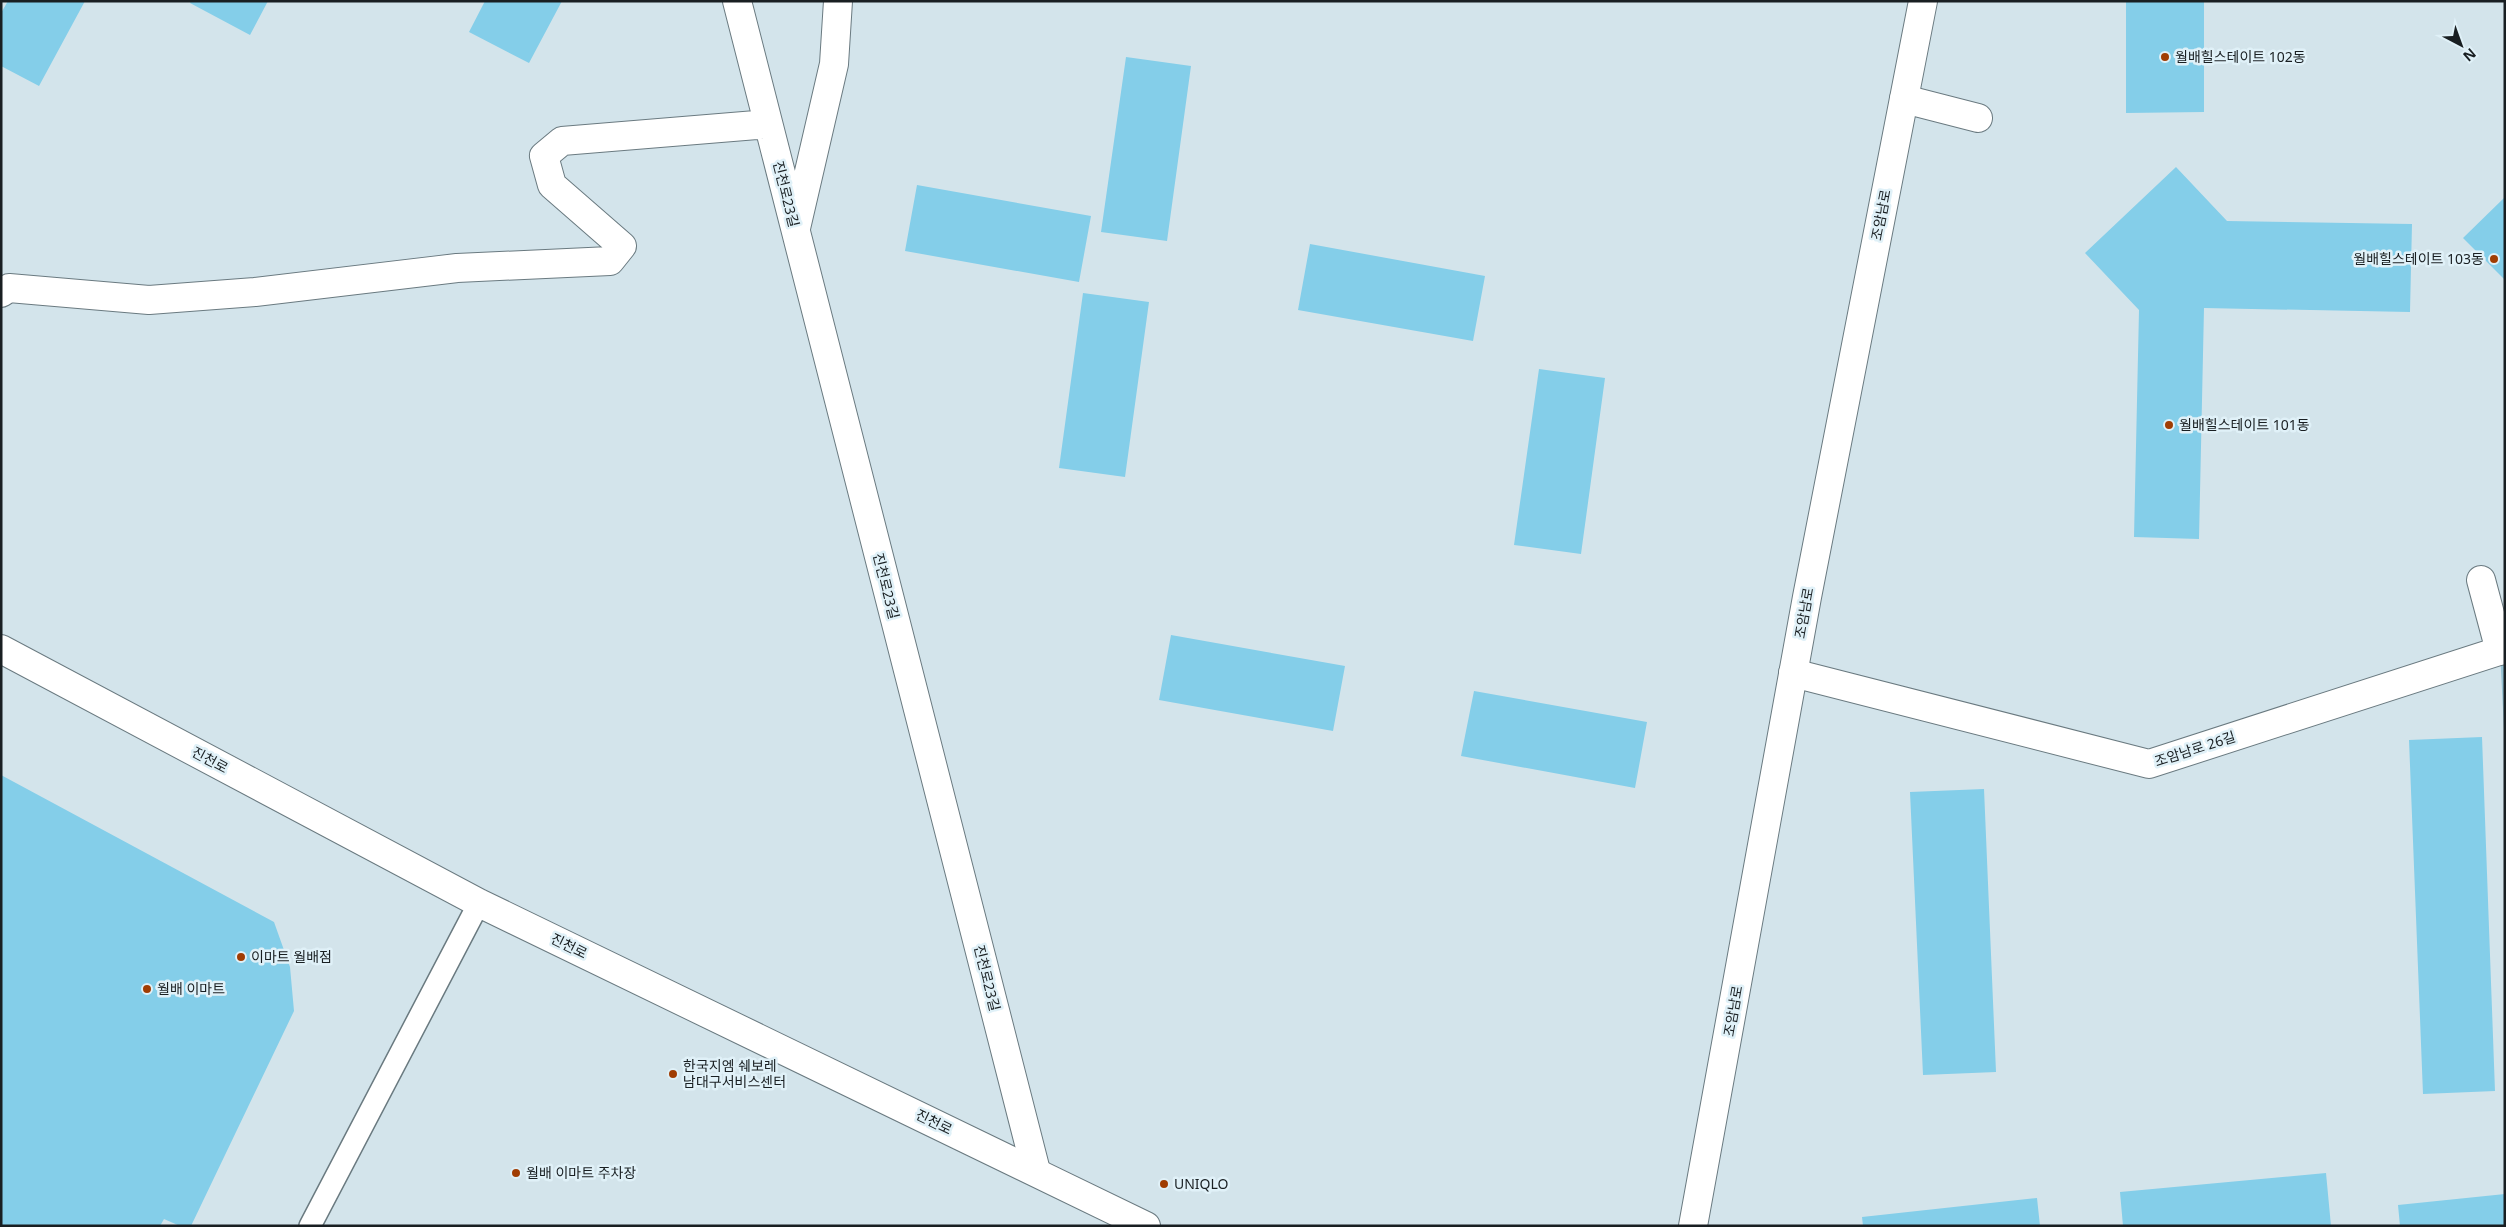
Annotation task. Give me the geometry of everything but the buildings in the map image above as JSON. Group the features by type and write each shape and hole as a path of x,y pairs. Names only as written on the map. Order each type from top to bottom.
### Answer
{"street":[{"name":"진천로23길","path":"737,1 1036,1170"},
{"path":"796,232 834,64 838,1"},
{"name":"조암남로","path":"1693,1226 1793,673 1923,1"},
{"path":"1904,99 1978,118"},
{"path":"1,293 9,288 149,300 255,292 457,268 610,261 622,246 552,185 544,156 562,141 768,124"},
{"path":"2481,580 2502,650"},
{"name":"진천로","path":"1,649 479,903 1036,1170 1146,1226"},
{"name":"조암남로 26길","path":"1793,673 2149,764 2502,650"}],"lane":[{"path":"310,1226 479,903"}],"shaded area":[{"path":"2505,649 2505,749 2500,651"}],"place":[{"name":"월배힐스테이트 102동","path":"2165,57"},
{"name":"월배힐스테이트 103동","path":"2494,259"},
{"name":"월배힐스테이트 101동","path":"2169,425"},
{"name":"이마트 월배점","path":"241,957"},
{"name":"월배 이마트","path":"147,989"},
{"name":"한국지엠 쉐보레 남대구서비스센터","path":"673,1074"},
{"name":"월배 이마트 주차장","path":"516,1173"},
{"name":"UNIQLO","path":"1164,1184"}]}
